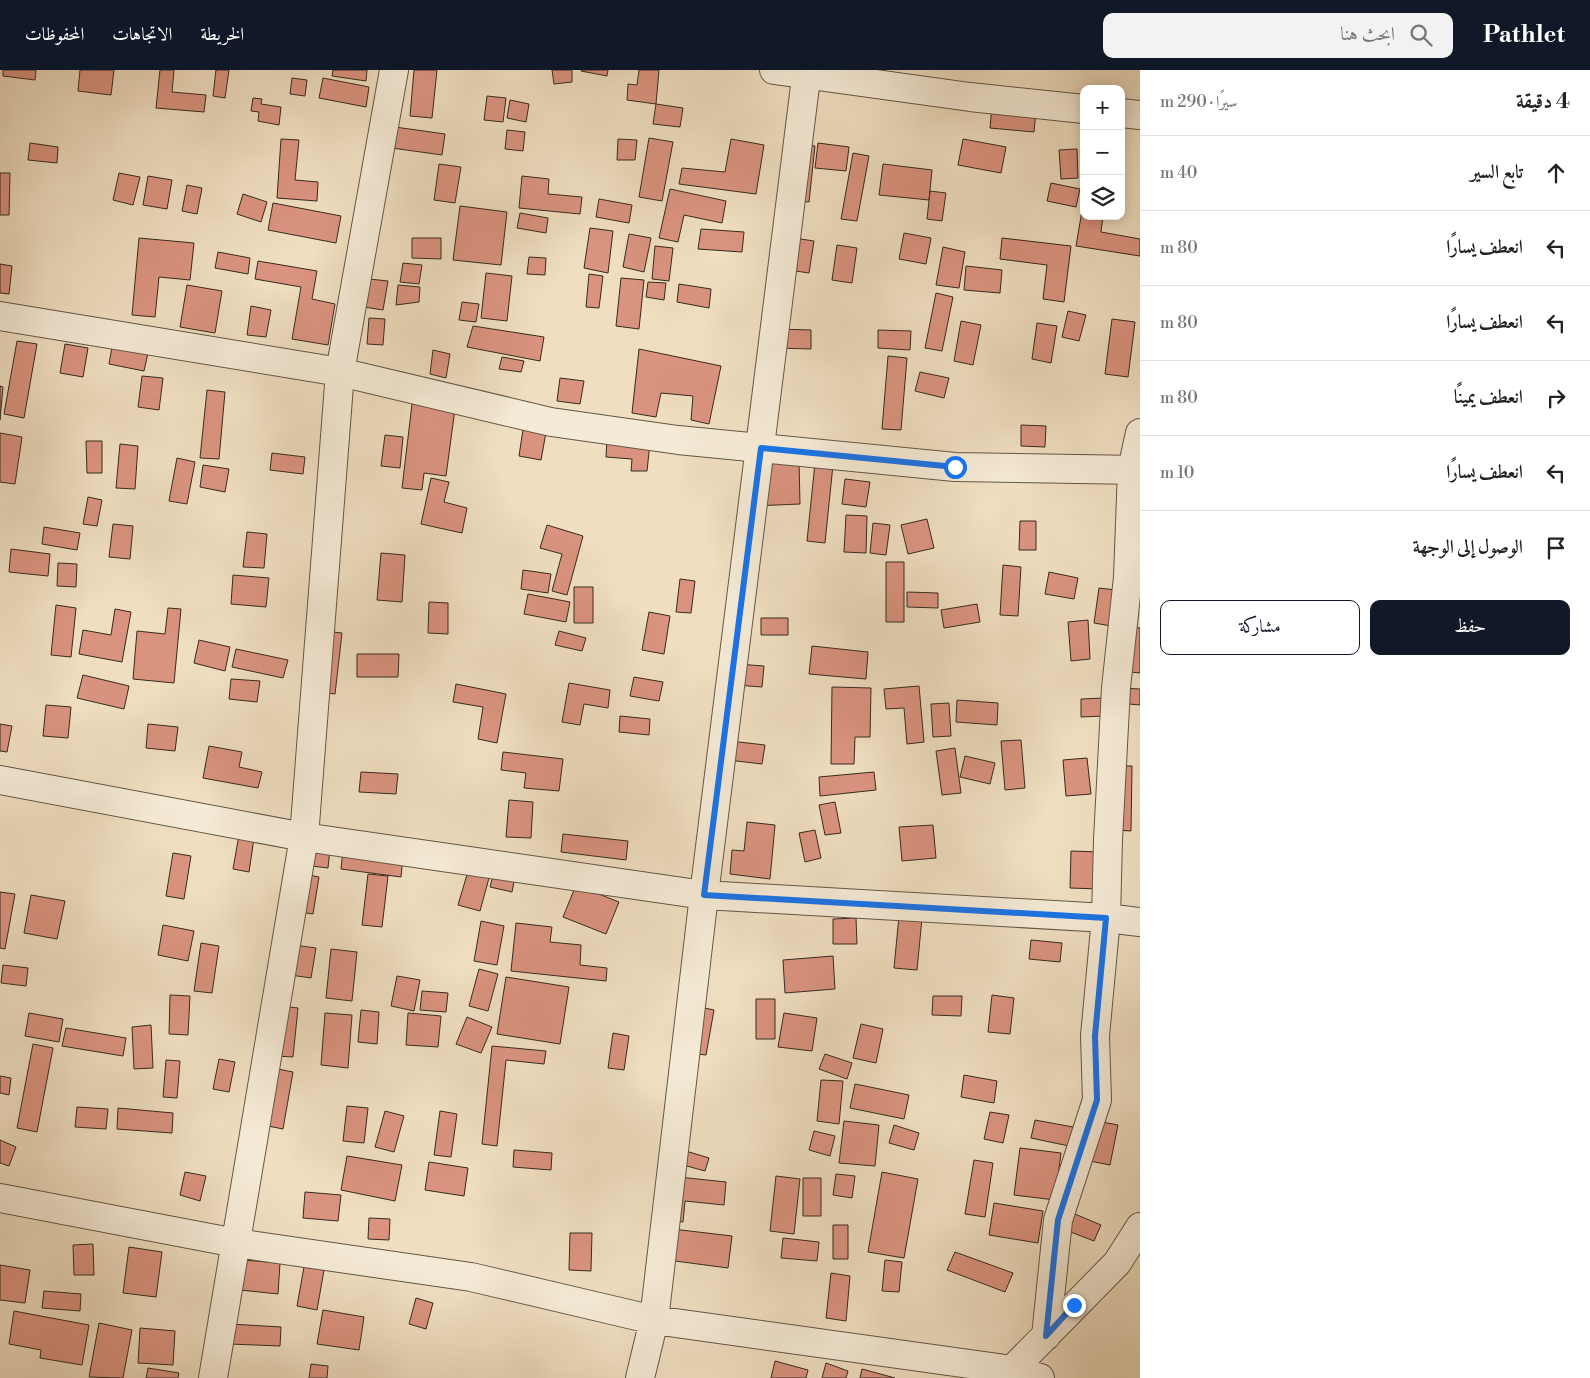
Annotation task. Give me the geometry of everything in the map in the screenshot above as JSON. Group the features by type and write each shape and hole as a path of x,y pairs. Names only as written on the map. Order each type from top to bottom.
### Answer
{"street":[{"path":"213,1378 304,837 340,372 394,70"},
{"path":"774,70 807,73 970,97 1080,109"},
{"path":"640,1378 654,1320 704,895 807,73"},
{"path":"1125,113 1140,115"},
{"path":"0,316 340,372 551,422 678,440 955,467 1136,470"},
{"path":"1046,1336 1058,1220 1097,1100 1095,1036 1106,918 1116,688 1140,433"},
{"path":"0,780 304,837 704,895 1106,918 1140,922"},
{"path":"0,1198 236,1243 471,1277 654,1320 1040,1378"},
{"path":"1008,1374 1117,1263 1140,1227"}],"building":[{"path":"3,70 36,70 35,80 3,76"},
{"path":"80,70 114,70 111,95 78,91"},
{"path":"160,70 174,70 172,92 206,95 204,112 156,108"},
{"path":"216,70 229,70 225,98 213,96"},
{"path":"333,70 367,70 366,81 332,76"},
{"path":"414,70 437,70 432,118 410,116"},
{"path":"552,70 572,70 572,82 554,84"},
{"path":"581,70 608,70 607,76"},
{"path":"639,70 659,70 656,104 627,100 628,84 637,85"},
{"path":"292,78 307,80 305,96 290,94"},
{"path":"323,78 369,87 366,107 319,98"},
{"path":"487,96 506,98 503,122 484,120"},
{"path":"253,98 262,99 261,104 281,107 279,125 258,121 259,112 251,111"},
{"path":"510,100 529,104 526,122 507,118"},
{"path":"656,104 683,108 680,127 653,124"},
{"path":"992,106 1036,110 1034,132 990,128"},
{"path":"395,127 445,134 442,155 392,148"},
{"path":"507,130 525,132 523,151 505,149"},
{"path":"649,138 673,142 662,201 639,197"},
{"path":"281,139 299,140 295,180 318,182 317,201 277,198"},
{"path":"618,139 637,140 635,160 617,160"},
{"path":"731,139 764,145 756,194 679,184 682,168 725,172"},
{"path":"963,139 1006,147 1001,173 958,165"},
{"path":"30,143 58,147 57,163 28,160"},
{"path":"818,143 849,147 846,171 815,168"},
{"path":"795,144 815,146 809,202 790,200"},
{"path":"1077,149 1078,178 1061,179 1059,150"},
{"path":"853,153 869,156 857,221 841,219"},
{"path":"439,164 461,167 455,203 434,200"},
{"path":"883,164 932,170 929,200 879,195"},
{"path":"0,173 10,173 9,215 0,215"},
{"path":"119,173 140,177 133,205 113,200"},
{"path":"148,176 172,180 167,209 143,205"},
{"path":"522,176 549,179 548,194 582,197 580,214 519,208"},
{"path":"1051,183 1080,189 1076,207 1047,201"},
{"path":"187,185 202,188 197,214 182,211"},
{"path":"670,189 726,201 722,223 684,215 678,242 659,238"},
{"path":"930,191 946,193 942,221 927,219"},
{"path":"243,194 267,202 261,222 237,214"},
{"path":"599,199 632,205 629,223 596,217"},
{"path":"273,203 341,216 336,243 268,230"},
{"path":"460,206 507,212 501,265 453,260"},
{"path":"520,213 548,218 546,233 517,228"},
{"path":"1080,220 1102,220 1101,232 1140,239 1140,256 1076,246"},
{"path":"590,228 613,231 608,273 584,268"},
{"path":"701,229 744,232 742,252 698,249"},
{"path":"904,233 931,238 926,264 899,259"},
{"path":"629,234 651,238 644,272 623,267"},
{"path":"139,238 194,243 190,280 159,277 155,317 132,315"},
{"path":"412,238 441,238 441,259 412,258"},
{"path":"794,238 814,241 809,273 769,267"},
{"path":"1002,238 1071,246 1064,302 1043,299 1047,265 1000,259"},
{"path":"837,245 857,248 852,283 832,280"},
{"path":"655,246 673,248 669,281 652,279"},
{"path":"943,247 965,252 959,288 936,285"},
{"path":"218,252 250,258 248,274 215,268"},
{"path":"529,257 546,258 545,275 527,274"},
{"path":"258,261 317,271 312,299 335,304 328,345 292,339 301,287 255,279"},
{"path":"403,263 422,265 419,284 400,282"},
{"path":"0,264 12,266 9,294 0,293"},
{"path":"966,266 1002,270 1000,293 964,290"},
{"path":"486,273 512,276 507,321 481,318"},
{"path":"589,274 603,276 599,308 586,307"},
{"path":"621,278 644,280 639,329 616,326"},
{"path":"369,279 388,281 383,310 364,307"},
{"path":"648,282 666,283 664,300 646,297"},
{"path":"679,284 711,289 709,308 677,302"},
{"path":"187,285 222,291 215,333 180,327"},
{"path":"398,285 420,287 419,302 396,305"},
{"path":"936,293 953,297 942,351 925,348"},
{"path":"462,302 479,304 476,322 459,320"},
{"path":"251,306 271,310 266,337 247,335"},
{"path":"1068,311 1086,315 1079,341 1062,337"},
{"path":"369,318 385,319 383,345 367,344"},
{"path":"1112,319 1135,322 1128,377 1105,374"},
{"path":"961,321 981,325 973,365 954,361"},
{"path":"1037,323 1057,326 1051,363 1032,359"},
{"path":"473,326 544,337 540,361 467,347"},
{"path":"777,329 811,330 811,349 777,348"},
{"path":"878,330 911,331 910,350 878,348"},
{"path":"17,341 37,344 24,418 4,414"},
{"path":"65,344 88,348 83,377 60,373"},
{"path":"112,347 148,353 144,371 109,364"},
{"path":"639,349 721,366 709,424 691,420 693,396 661,393 656,417 632,413"},
{"path":"433,350 450,354 446,378 430,374"},
{"path":"888,356 907,358 901,430 882,429"},
{"path":"502,357 524,361 521,372 499,369"},
{"path":"920,372 949,378 944,398 915,391"},
{"path":"142,376 163,378 159,410 138,407"},
{"path":"560,378 584,381 580,404 557,401"},
{"path":"0,386 3,387 0,420"},
{"path":"207,390 225,392 219,459 200,458"},
{"path":"412,404 455,409 446,476 424,473 422,490 402,488"},
{"path":"524,423 547,427 541,460 519,456"},
{"path":"1021,425 1046,426 1045,447 1021,446"},
{"path":"0,433 22,437 15,484 0,482"},
{"path":"385,435 403,437 400,468 381,466"},
{"path":"607,438 650,443 647,471 631,471 632,459 606,457"},
{"path":"86,441 102,441 102,473 87,473"},
{"path":"120,444 138,446 135,489 116,488"},
{"path":"272,453 305,457 303,474 270,470"},
{"path":"177,458 195,462 187,504 169,501"},
{"path":"799,461 800,504 753,506 752,463"},
{"path":"815,463 833,465 825,543 807,541"},
{"path":"203,465 229,469 225,492 200,487"},
{"path":"431,478 449,482 444,502 467,508 462,533 421,524"},
{"path":"845,479 870,482 866,507 842,504"},
{"path":"88,497 102,500 97,526 83,524"},
{"path":"846,515 867,516 866,553 844,552"},
{"path":"927,519 934,548 908,554 901,525"},
{"path":"1020,521 1036,521 1036,550 1019,550"},
{"path":"873,523 890,525 886,555 870,553"},
{"path":"113,524 133,526 130,559 109,557"},
{"path":"547,525 583,536 567,595 552,591 562,554 540,548"},
{"path":"44,527 80,533 77,550 42,544"},
{"path":"247,532 267,534 264,568 243,567"},
{"path":"11,549 50,554 48,576 9,572"},
{"path":"381,553 405,555 402,602 377,600"},
{"path":"886,562 904,562 904,622 886,622"},
{"path":"58,563 77,564 76,587 57,586"},
{"path":"1003,565 1021,567 1018,616 1000,615"},
{"path":"523,570 551,574 548,593 521,589"},
{"path":"1049,572 1078,578 1074,599 1045,594"},
{"path":"233,575 269,578 266,607 231,604"},
{"path":"680,579 695,581 691,613 676,612"},
{"path":"574,587 593,587 593,623 574,623"},
{"path":"1099,588 1116,590 1111,626 1094,623"},
{"path":"907,592 938,593 938,608 907,607"},
{"path":"528,594 570,602 566,622 524,614"},
{"path":"429,602 448,603 448,634 428,633"},
{"path":"977,604 980,622 944,628 941,610"},
{"path":"56,605 76,608 71,657 51,655"},
{"path":"168,608 181,609 174,683 133,679 137,631 165,634"},
{"path":"115,609 131,612 122,662 79,654 83,630 111,635"},
{"path":"649,612 670,616 664,654 642,650"},
{"path":"761,618 788,618 788,635 761,635"},
{"path":"1088,620 1090,659 1071,661 1068,622"},
{"path":"1125,626 1140,628 1140,673 1121,671"},
{"path":"316,630 342,633 335,694 310,691"},
{"path":"559,631 586,638 582,651 555,645"},
{"path":"199,640 230,647 225,671 194,663"},
{"path":"812,646 868,652 866,679 809,674"},
{"path":"236,649 288,660 283,678 232,667"},
{"path":"357,654 399,654 398,677 357,677"},
{"path":"737,664 764,666 762,687 735,685"},
{"path":"83,675 129,686 124,709 77,698"},
{"path":"634,677 663,682 659,701 630,696"},
{"path":"231,679 260,681 257,702 229,699"},
{"path":"569,683 610,690 608,708 584,704 580,725 562,722"},
{"path":"456,684 506,694 497,743 478,739 483,707 453,702"},
{"path":"919,686 924,742 907,744 904,708 886,709 884,689"},
{"path":"832,687 871,688 870,737 855,737 854,764 831,764"},
{"path":"1121,688 1140,689 1140,705 1129,704 1127,735"},
{"path":"1104,698 1104,716 1081,717 1081,699"},
{"path":"957,700 998,703 997,725 956,722"},
{"path":"949,703 951,736 933,737 931,704"},
{"path":"46,705 71,707 68,738 43,736"},
{"path":"620,716 650,719 649,735 619,732"},
{"path":"0,724 12,726 7,752 0,751"},
{"path":"148,724 178,727 175,751 146,748"},
{"path":"1021,740 1025,788 1005,790 1001,741"},
{"path":"730,741 765,745 762,764 728,760"},
{"path":"209,746 242,752 239,767 262,772 258,788 203,778"},
{"path":"955,748 961,793 942,795 936,751"},
{"path":"503,752 563,759 559,791 524,788 526,773 501,770"},
{"path":"965,756 995,763 990,784 960,777"},
{"path":"1087,758 1091,794 1066,796 1063,760"},
{"path":"1117,766 1132,766 1131,831 1116,830"},
{"path":"361,772 398,774 396,794 359,792"},
{"path":"874,772 876,790 820,796 819,777"},
{"path":"509,800 533,802 531,838 506,837"},
{"path":"835,802 841,833 825,835 819,805"},
{"path":"747,822 775,825 770,879 730,874 732,850 744,851"},
{"path":"933,825 936,858 902,861 899,827"},
{"path":"815,830 821,858 805,862 799,833"},
{"path":"563,834 628,841 626,860 561,852"},
{"path":"239,835 254,838 249,872 233,869"},
{"path":"305,847 330,849 328,868 303,865"},
{"path":"343,849 403,856 401,877 341,869"},
{"path":"1071,851 1100,852 1100,889 1070,888"},
{"path":"173,853 191,856 184,899 166,896"},
{"path":"471,861 492,867 480,911 458,905"},
{"path":"495,868 516,872 512,892 490,887"},
{"path":"299,873 319,877 313,914 293,911"},
{"path":"368,874 388,876 382,927 362,925"},
{"path":"576,885 619,902 606,934 563,917"},
{"path":"0,892 15,894 5,949 0,948"},
{"path":"31,895 65,901 57,939 24,933"},
{"path":"899,916 922,918 917,970 894,968"},
{"path":"856,918 857,944 833,944 833,919"},
{"path":"481,921 504,926 497,965 474,961"},
{"path":"516,923 552,927 550,942 581,945 580,965 607,968 606,981 511,971"},
{"path":"163,925 194,931 188,961 158,955"},
{"path":"1031,940 1062,943 1060,962 1029,959"},
{"path":"201,943 219,946 212,993 194,991"},
{"path":"294,945 316,948 311,978 290,975"},
{"path":"331,949 357,952 352,1001 326,998"},
{"path":"833,956 835,989 785,993 783,960"},
{"path":"3,965 28,968 26,986 1,983"},
{"path":"479,969 498,974 488,1011 469,1006"},
{"path":"397,976 420,980 414,1011 391,1006"},
{"path":"506,977 569,987 560,1044 497,1034"},
{"path":"422,991 448,993 446,1012 420,1010"},
{"path":"170,995 190,996 188,1035 169,1034"},
{"path":"992,995 1014,998 1010,1034 988,1032"},
{"path":"933,996 962,996 961,1016 932,1015"},
{"path":"756,999 775,999 775,1039 756,1039"},
{"path":"281,1006 298,1008 293,1057 276,1056"},
{"path":"695,1006 714,1010 706,1055 688,1053"},
{"path":"361,1010 379,1012 377,1044 358,1042"},
{"path":"29,1013 63,1019 59,1042 25,1036"},
{"path":"325,1013 352,1015 348,1068 321,1065"},
{"path":"408,1013 441,1016 438,1047 406,1045"},
{"path":"784,1013 817,1018 812,1051 778,1047"},
{"path":"467,1017 492,1027 481,1053 456,1044"},
{"path":"861,1024 883,1029 876,1063 853,1058"},
{"path":"151,1025 153,1068 134,1069 132,1027"},
{"path":"66,1028 126,1038 123,1056 62,1046"},
{"path":"613,1033 629,1036 624,1070 608,1068"},
{"path":"33,1044 53,1048 37,1132 17,1128"},
{"path":"492,1046 546,1051 544,1064 506,1060 497,1146 482,1144"},
{"path":"825,1054 852,1063 847,1079 819,1069"},
{"path":"219,1059 235,1062 229,1092 213,1089"},
{"path":"166,1060 180,1061 177,1098 163,1097"},
{"path":"273,1068 293,1072 283,1129 263,1125"},
{"path":"964,1075 997,1081 994,1103 961,1097"},
{"path":"0,1076 11,1078 9,1095 0,1093"},
{"path":"821,1080 843,1081 839,1124 817,1121"},
{"path":"855,1084 909,1095 904,1119 850,1108"},
{"path":"347,1106 368,1108 364,1143 343,1141"},
{"path":"77,1107 108,1109 106,1129 75,1127"},
{"path":"118,1108 173,1113 172,1133 117,1129"},
{"path":"385,1111 404,1116 394,1152 375,1147"},
{"path":"440,1111 457,1114 451,1157 434,1155"},
{"path":"990,1112 1009,1115 1003,1143 984,1139"},
{"path":"1035,1120 1073,1127 1069,1146 1031,1138"},
{"path":"844,1121 879,1125 875,1166 839,1163"},
{"path":"1097,1121 1118,1125 1110,1165 1090,1161"},
{"path":"894,1125 919,1133 914,1150 889,1143"},
{"path":"814,1131 835,1136 830,1156 809,1150"},
{"path":"0,1140 16,1147 9,1166 0,1163"},
{"path":"676,1148 709,1158 705,1171 672,1162"},
{"path":"1020,1148 1061,1153 1055,1200 1014,1195"},
{"path":"514,1150 552,1153 551,1170 513,1167"},
{"path":"347,1156 402,1165 395,1201 341,1190"},
{"path":"974,1160 993,1163 985,1217 965,1214"},
{"path":"429,1162 468,1168 464,1196 425,1190"},
{"path":"185,1172 206,1176 200,1201 180,1195"},
{"path":"882,1172 918,1179 904,1258 868,1252"},
{"path":"836,1174 855,1176 852,1198 833,1195"},
{"path":"669,1176 726,1182 724,1205 685,1201 683,1222 665,1220"},
{"path":"776,1176 800,1179 794,1234 770,1231"},
{"path":"803,1178 821,1178 821,1216 803,1216"},
{"path":"305,1192 341,1195 338,1221 303,1218"},
{"path":"994,1203 1043,1211 1038,1243 989,1235"},
{"path":"1075,1214 1101,1225 1094,1241 1068,1231"},
{"path":"369,1218 390,1219 389,1240 368,1239"},
{"path":"833,1225 848,1225 848,1259 833,1259"},
{"path":"664,1228 732,1236 728,1268 660,1259"},
{"path":"570,1233 592,1233 591,1271 569,1270"},
{"path":"783,1238 819,1242 817,1261 781,1258"},
{"path":"93,1244 94,1275 74,1275 73,1245"},
{"path":"129,1247 162,1252 156,1297 123,1293"},
{"path":"955,1252 1013,1273 1005,1292 947,1270"},
{"path":"243,1260 280,1263 278,1294 240,1290"},
{"path":"885,1260 902,1262 899,1292 882,1291"},
{"path":"0,1265 30,1270 25,1303 0,1300"},
{"path":"304,1267 324,1270 317,1310 297,1306"},
{"path":"831,1273 850,1276 846,1321 826,1318"},
{"path":"44,1291 81,1294 80,1311 42,1308"},
{"path":"416,1298 433,1303 426,1329 409,1324"},
{"path":"323,1310 364,1317 359,1350 317,1344"},
{"path":"14,1311 89,1325 82,1365 40,1358 41,1350 9,1344"},
{"path":"99,1323 132,1330 123,1378 89,1377"},
{"path":"230,1324 281,1327 280,1346 230,1344"},
{"path":"140,1328 175,1331 173,1365 138,1363"},
{"path":"775,1361 808,1370 806,1378 771,1378"},
{"path":"826,1363 848,1371 846,1378 822,1378"},
{"path":"311,1364 328,1366 327,1378 309,1378"},
{"path":"148,1368 179,1373 178,1378 146,1378"},
{"path":"862,1369 895,1378 860,1378"}],"route":[{"path":"955,467 761,448 704,895 1106,918 1095,1036 1097,1100 1058,1220 1046,1336 1074,1305"}]}
